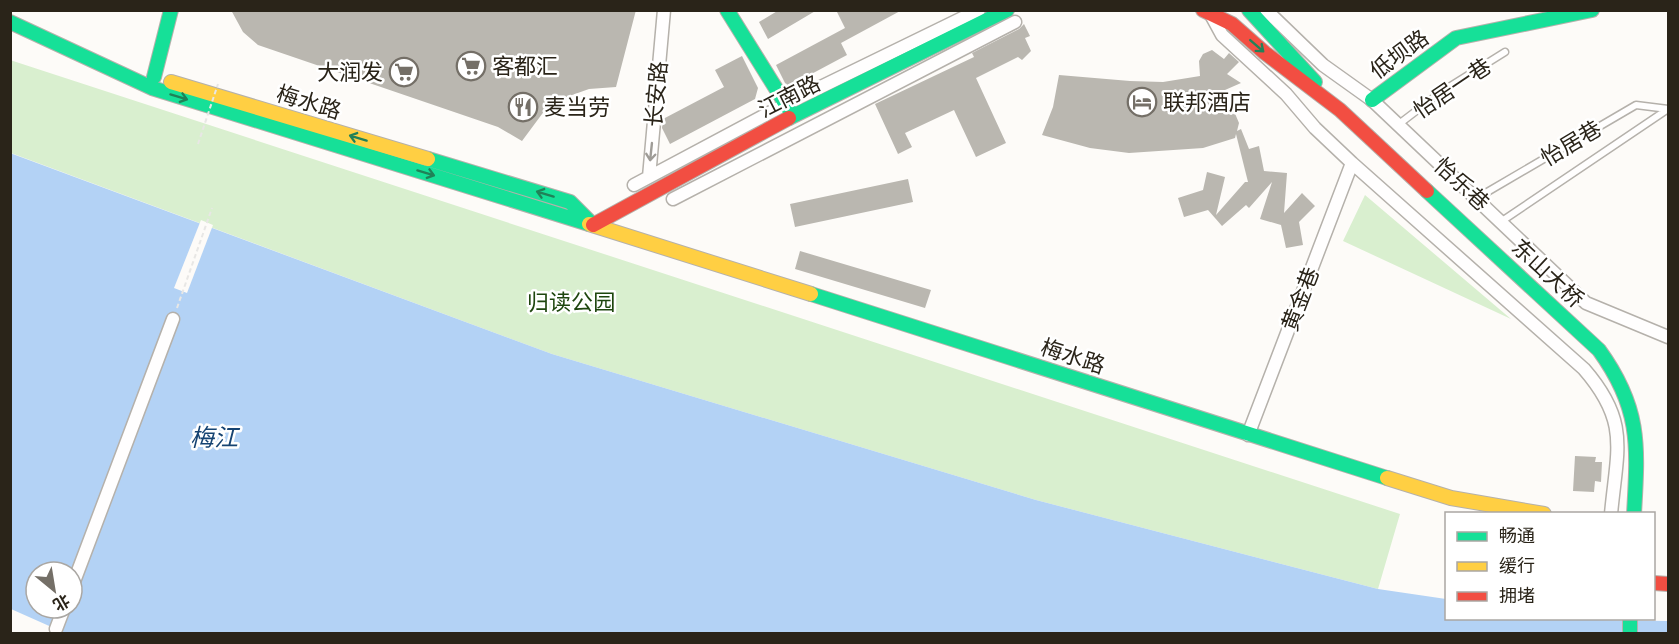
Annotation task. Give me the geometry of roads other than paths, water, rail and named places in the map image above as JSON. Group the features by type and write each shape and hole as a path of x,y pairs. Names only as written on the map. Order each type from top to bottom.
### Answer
{"main road":[{"path":"154,77 171,10"},
{"path":"727,10 790,110"},
{"path":"1249,10 1340,110"},
{"name":"低坝路","path":"1372,100 1456,38 1592,10"},
{"path":"1206,12 1232,24 1265,53 1340,110"},
{"name":"梅水路","path":"10,15 154,77 570,202 593,225"},
{"name":"江南路","path":"593,225 790,110 1011,16"},
{"name":"梅水路","path":"10,22 152,88 593,225 1451,498 1538,512"},
{"name":"东山大桥","path":"1340,110 1580,331 1617,371 1629,395 1637,442 1634,512"},
{"path":"1451,498 1465,512"}],"street":[{"name":"长安路","path":"649,177 664,10"},
{"path":"634,185 790,110 979,10"},
{"name":"怡乐巷","path":"1266,10 1323,65 1372,100 1399,124 1586,303 1668,337"},
{"path":"1206,12 1222,35 1287,94 1315,128 1584,369 1600,387 1611,405 1618,424 1611,512"},
{"path":"673,199 1011,16"},
{"name":"黄金巷","path":"1248,435 1352,163"},
{"path":"82,560 173,319"},
{"path":"56,630 60,620"}],"lane":[{"name":"怡居一巷","path":"1399,124 1441,92 1505,52"},
{"name":"怡居巷","path":"1477,198 1635,105 1668,109"},
{"path":"1502,221 1668,109"}],"water":[{"name":"梅江","path":"10,153 552,354 1036,500 1378,589 1445,599 1445,620 1668,621 1668,633 65,633 36,620 84,620 84,560 24,560 24,615 11,609"}],"place":[{"name":"客都汇","path":"471,66"},
{"name":"大润发","path":"404,72"},
{"name":"联邦酒店","path":"1142,102"},
{"name":"麦当劳","path":"523,107"}],"park label":[{"name":"归读公园","path":"571,302"}]}
